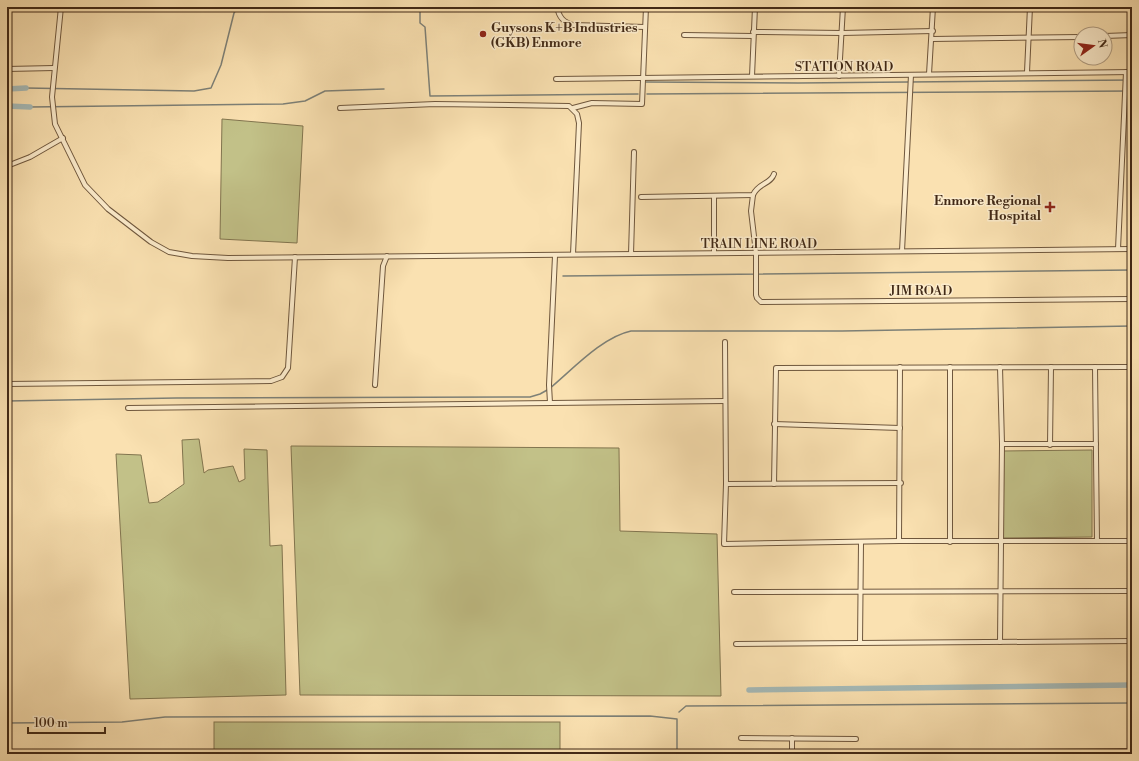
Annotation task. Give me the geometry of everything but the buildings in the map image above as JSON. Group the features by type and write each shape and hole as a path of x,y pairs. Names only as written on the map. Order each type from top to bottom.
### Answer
{"street":[{"name":"TRAIN LINE ROAD","path":"61,7 54,68 54,108 56,124 85,185 114,213 151,242 169,252 192,256 228,258 555,256 573,254 714,254 1132,249"},
{"path":"557,7 560,17 565,22 573,25 645,27"},
{"path":"340,108 434,104 564,104 573,108 592,103 642,104 646,7"},
{"path":"752,76 755,7"},
{"path":"839,76 843,7"},
{"path":"929,74 933,30 933,7"},
{"path":"1027,72 1030,7"},
{"path":"684,35 933,30"},
{"path":"1113,36 1132,35"},
{"path":"932,39 1073,37"},
{"path":"7,69 54,68"},
{"name":"STATION ROAD","path":"556,79 911,75 1027,72 1132,72"},
{"path":"1118,249 1126,72"},
{"path":"902,251 911,75"},
{"path":"573,108 579,123 573,254"},
{"path":"7,166 30,157 63,138"},
{"path":"631,254 634,152"},
{"path":"641,197 753,195 756,188 770,180 774,174"},
{"name":"JIM ROAD","path":"753,195 752,211 756,253 757,298 761,302 1132,299"},
{"path":"714,196 714,254"},
{"path":"375,385 383,266 387,256"},
{"path":"550,403 549,385 555,256"},
{"path":"7,384 271,381 282,377 288,368 295,257"},
{"path":"725,342 726,484 724,544 861,543 899,541 1132,541"},
{"path":"1095,366 1097,541"},
{"path":"899,541 901,483 900,367"},
{"path":"950,367 950,542"},
{"path":"1000,367 1002,444 1000,642"},
{"path":"1050,445 1051,367"},
{"path":"774,484 776,368 1132,367"},
{"path":"128,408 725,401"},
{"path":"774,424 900,428"},
{"path":"1002,444 1096,444"},
{"path":"726,484 901,483"},
{"path":"860,643 861,543"},
{"path":"734,592 861,593 1132,591"},
{"path":"736,644 1132,641"},
{"path":"741,738 856,739"},
{"path":"792,738 792,754"},
{"path":"1010,754 1024,752 1132,751"}],"shaded area":[{"path":"222,119 303,126 297,243 220,239"},
{"path":"199,439 204,473 208,470 233,466 239,482 245,479 244,449 267,450 270,546 282,545 286,695 130,699 116,454 141,455 149,503 158,502 184,484 182,440"},
{"path":"291,446 619,448 620,531 717,534 721,696 300,695"},
{"path":"1092,450 1092,537 1002,538 1001,451"},
{"path":"214,722 560,722 560,754 214,754"}],"waterway":[{"path":"26,88 194,91 211,88 221,65 234,13 238,7"},
{"path":"420,7 420,23 425,27 430,96 638,94"},
{"path":"646,82 798,83 1132,80"},
{"path":"7,89 26,88"},
{"path":"30,107 283,104 305,101 325,91 384,89"},
{"path":"647,94 1132,91"},
{"path":"7,106 30,107"},
{"path":"563,276 1132,270"},
{"path":"7,401 176,398 530,397 549,389 598,347 620,334 631,331 842,331 1132,326"},
{"path":"749,690 1132,685"},
{"path":"679,712 686,706 1132,703"},
{"path":"7,723 122,722 165,717 650,716 677,719 677,754"}],"place":[{"name":"Guysons K+B Industries (GKB) Enmore","path":"483,34"},
{"name":"Enmore Regional Hospital","path":"1050,207"}]}
